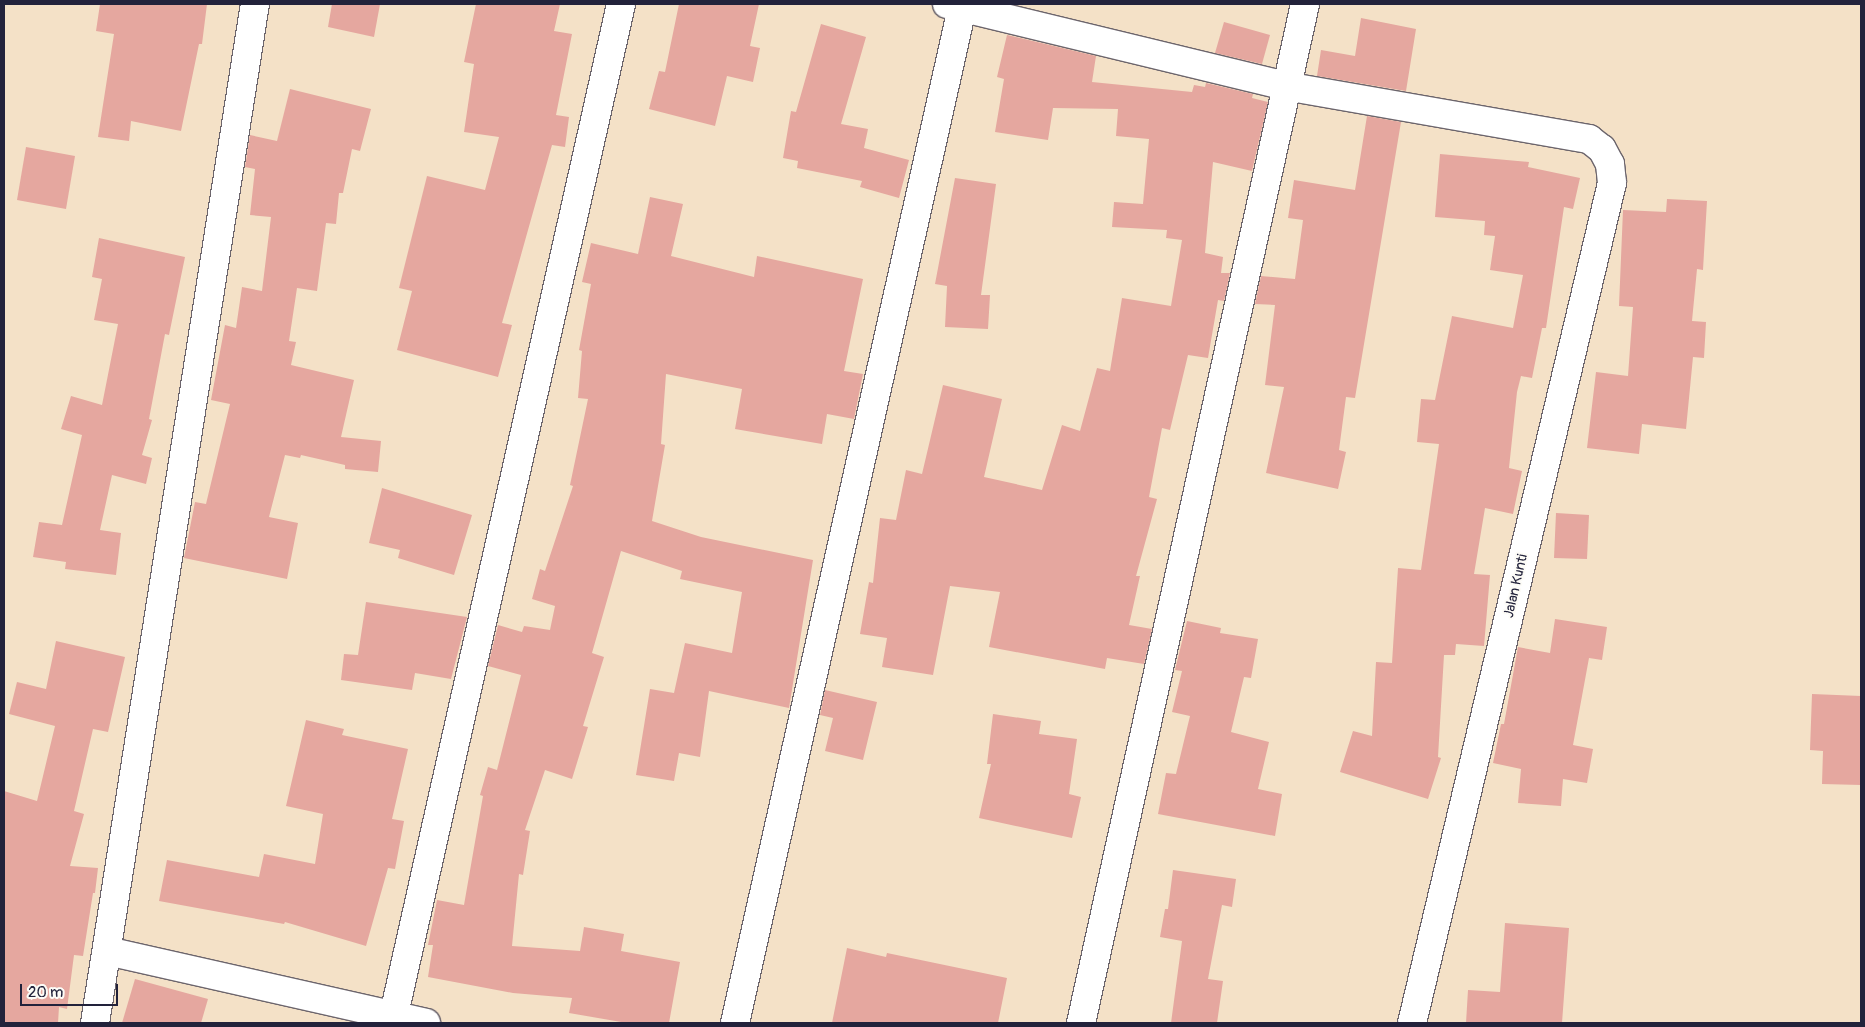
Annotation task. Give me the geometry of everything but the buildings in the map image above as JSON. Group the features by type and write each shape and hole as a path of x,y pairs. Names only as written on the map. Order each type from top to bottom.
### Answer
{"street":[{"path":"95,1023 255,4"},
{"path":"393,1019 621,4"},
{"path":"1081,1023 1285,86 1305,4"},
{"path":"734,1023 957,5 1285,86"},
{"name":"Jalan Kunti","path":"1285,86 1589,139 1602,149 1610,164 1612,183 1412,1023"},
{"path":"107,951 393,1019 426,1023"}]}
